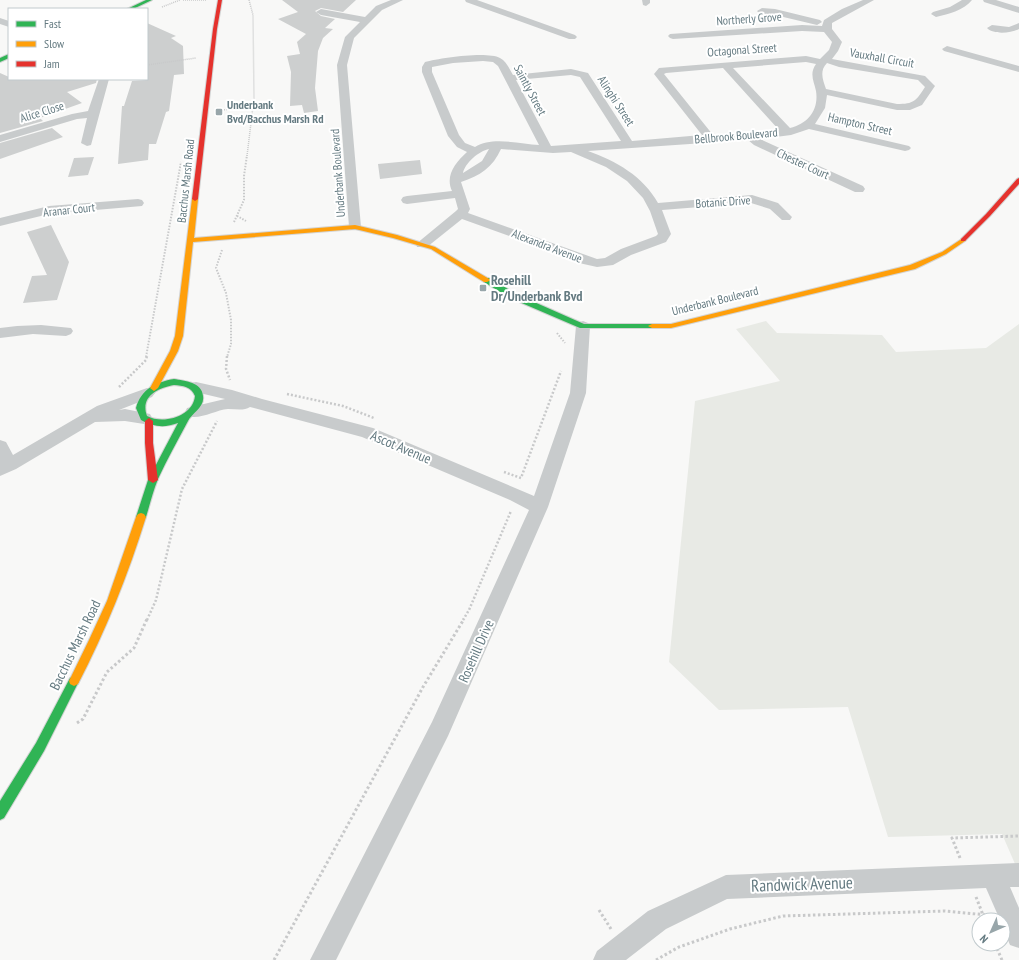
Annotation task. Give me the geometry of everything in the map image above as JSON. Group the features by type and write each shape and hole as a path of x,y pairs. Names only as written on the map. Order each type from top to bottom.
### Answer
{"main road":[{"path":"131,8 150,0"},
{"path":"141,4 161,0"},
{"name":"Bacchus Marsh Road","path":"151,390 174,351 179,336 215,29 220,0"},
{"name":"Bacchus Marsh Road","path":"208,1 212,6 215,29"},
{"name":"Underbank Boulevard","path":"191,240 355,227 428,246 513,296 583,326 671,326 912,267 932,259 954,247 988,215 1019,180"},
{"name":"Bacchus Marsh Road","path":"179,336 182,354"},
{"path":"187,372 199,393 200,399 189,415 166,423 146,419 140,412 139,406 142,399 151,390 174,382 184,382 194,386"},
{"name":"Bacchus Marsh Road","path":"0,813 40,746 84,663 105,617 138,532 153,480 189,415"},
{"name":"Bacchus Marsh Road","path":"146,419 153,480"}],"street":[{"name":"Underbank Boulevard","path":"355,227 342,65 350,37 379,8 398,0"},
{"path":"468,0 572,37"},
{"path":"827,26 845,11 870,0"},
{"path":"954,17 939,13 964,4 968,0"},
{"path":"987,0 1019,10"},
{"path":"762,11 775,12 827,26 837,42 834,52 824,61 817,72 822,91 821,105 808,126"},
{"path":"321,12 367,20"},
{"name":"Northerly Grove","path":"673,36 827,26"},
{"path":"992,28 1016,30"},
{"path":"947,49 1019,69"},
{"name":"Saintly Street","path":"475,152 461,144 454,136 427,72 426,67 429,64 488,59 497,60 502,64 545,144 545,149"},
{"name":"Octagonal Street","path":"710,138 659,74 663,70 806,59 824,61"},
{"name":"Vauxhall Circuit","path":"822,91 898,107 910,107 918,104 930,86 921,78 824,61"},
{"path":"725,65 787,132"},
{"name":"Alinghi Street","path":"509,78 571,72 584,75 629,145"},
{"path":"87,143 93,114 104,80"},
{"name":"Alice Close","path":"0,139 76,116 93,114"},
{"name":"Bellbrook Boulevard","path":"455,180 458,169 470,155 483,147 497,145 545,149 571,149 750,136 787,132 808,126"},
{"name":"Hampton Street","path":"808,126 905,148"},
{"name":"Chester Court","path":"750,136 758,143 859,189"},
{"path":"428,246 466,216 463,202 455,184 455,180 479,170 493,157 497,145"},
{"name":"Alexandra Avenue","path":"466,216 552,246 584,260 597,263 608,262 626,252 660,239 665,234 655,207 644,191 623,171 571,149"},
{"path":"407,200 459,194"},
{"name":"Botanic Drive","path":"655,207 752,199 763,201 774,206 786,217"},
{"name":"Aranar Court","path":"0,222 49,210 138,203"},
{"name":"Rosehill Drive","path":"323,960 440,729 538,507 578,393 583,326"},
{"path":"0,333 38,328 66,332"},
{"path":"194,386 229,399"},
{"path":"0,446 5,467 122,401 151,390"},
{"path":"189,415 229,399"},
{"name":"Ascot Avenue","path":"229,399 258,404 367,432 516,496 538,507"},
{"path":"87,420 105,416 125,415 146,419"},
{"name":"Randwick Avenue","path":"606,960 657,920 726,887 1019,875"},
{"path":"993,877 1014,926"}],"path":[{"path":"182,0 208,1"},
{"path":"71,727 84,719 107,672 134,648 156,600 182,489 229,399 240,386 229,379 225,360 232,339 230,309 224,286 216,268 226,237 244,200 244,176 253,107 253,15 249,0"},
{"path":"148,65 196,58"},
{"path":"206,112 253,107"},
{"path":"117,388 123,384 146,360 182,159"},
{"path":"560,316 553,327 565,343 564,350"},
{"path":"274,960 423,687 469,610 516,496 521,478 561,370"},
{"path":"292,395 325,401 361,411 375,418"},
{"path":"498,470 521,478"},
{"path":"656,960 679,947 730,929 783,916 945,910 992,915 1014,926"}],"shaded area":[{"path":"766,321 777,333 882,335 896,352 986,348 1019,324 1019,873 1002,834 888,837 848,707 719,710 669,662 695,401 780,381 736,329"}],"building":[{"path":"282,0 356,0 343,12 321,8 315,11 321,16 335,19 325,28 333,29 323,38 318,51 315,88 318,111 304,113 302,105 290,106 291,72 287,56 300,54 297,42 306,34 278,19 298,12"},
{"path":"148,23 176,36 171,38 183,46 184,74 174,75 169,111 166,112 156,144 149,144 148,160 118,164 122,106 124,106 132,81 148,80"},
{"path":"0,73 8,77 8,80 97,80 96,83 67,92 82,103 40,118 43,121 0,133"},
{"path":"52,128 63,137 0,159 0,143"},
{"path":"94,157 88,175 68,177 74,158"},
{"path":"420,160 422,174 380,179 378,164"},
{"path":"51,225 69,262 57,300 23,303 32,276 47,275 27,232"}],"traffic: fast":[{"path":"131,8 150,0"},
{"path":"0,60 8,56"},
{"path":"487,280 513,296 583,326 652,326"},
{"path":"174,382 189,385 197,390 199,401 196,407 185,416 173,422 156,423 144,418 140,408 144,397 152,389 174,382"},
{"path":"141,517 153,480 185,418"},
{"path":"0,812 40,747 74,681"},
{"path":"0,814 5,804"}],"traffic: slow":[{"path":"154,388 174,351 179,336 195,199"},
{"path":"191,240 355,227 395,236 433,248 487,280"},
{"path":"652,326 671,326 912,267 944,253 963,240"},
{"path":"74,681 112,601 141,517"}],"traffic: jam":[{"path":"195,199 215,29 220,0"},
{"path":"963,240 988,215 1019,180"},
{"path":"149,421 149,443 153,480"}],"place":[{"name":"Underbank Bvd/Bacchus Marsh Rd","path":"219,112"},
{"name":"Rosehill Dr/Underbank Bvd","path":"483,288"}]}
